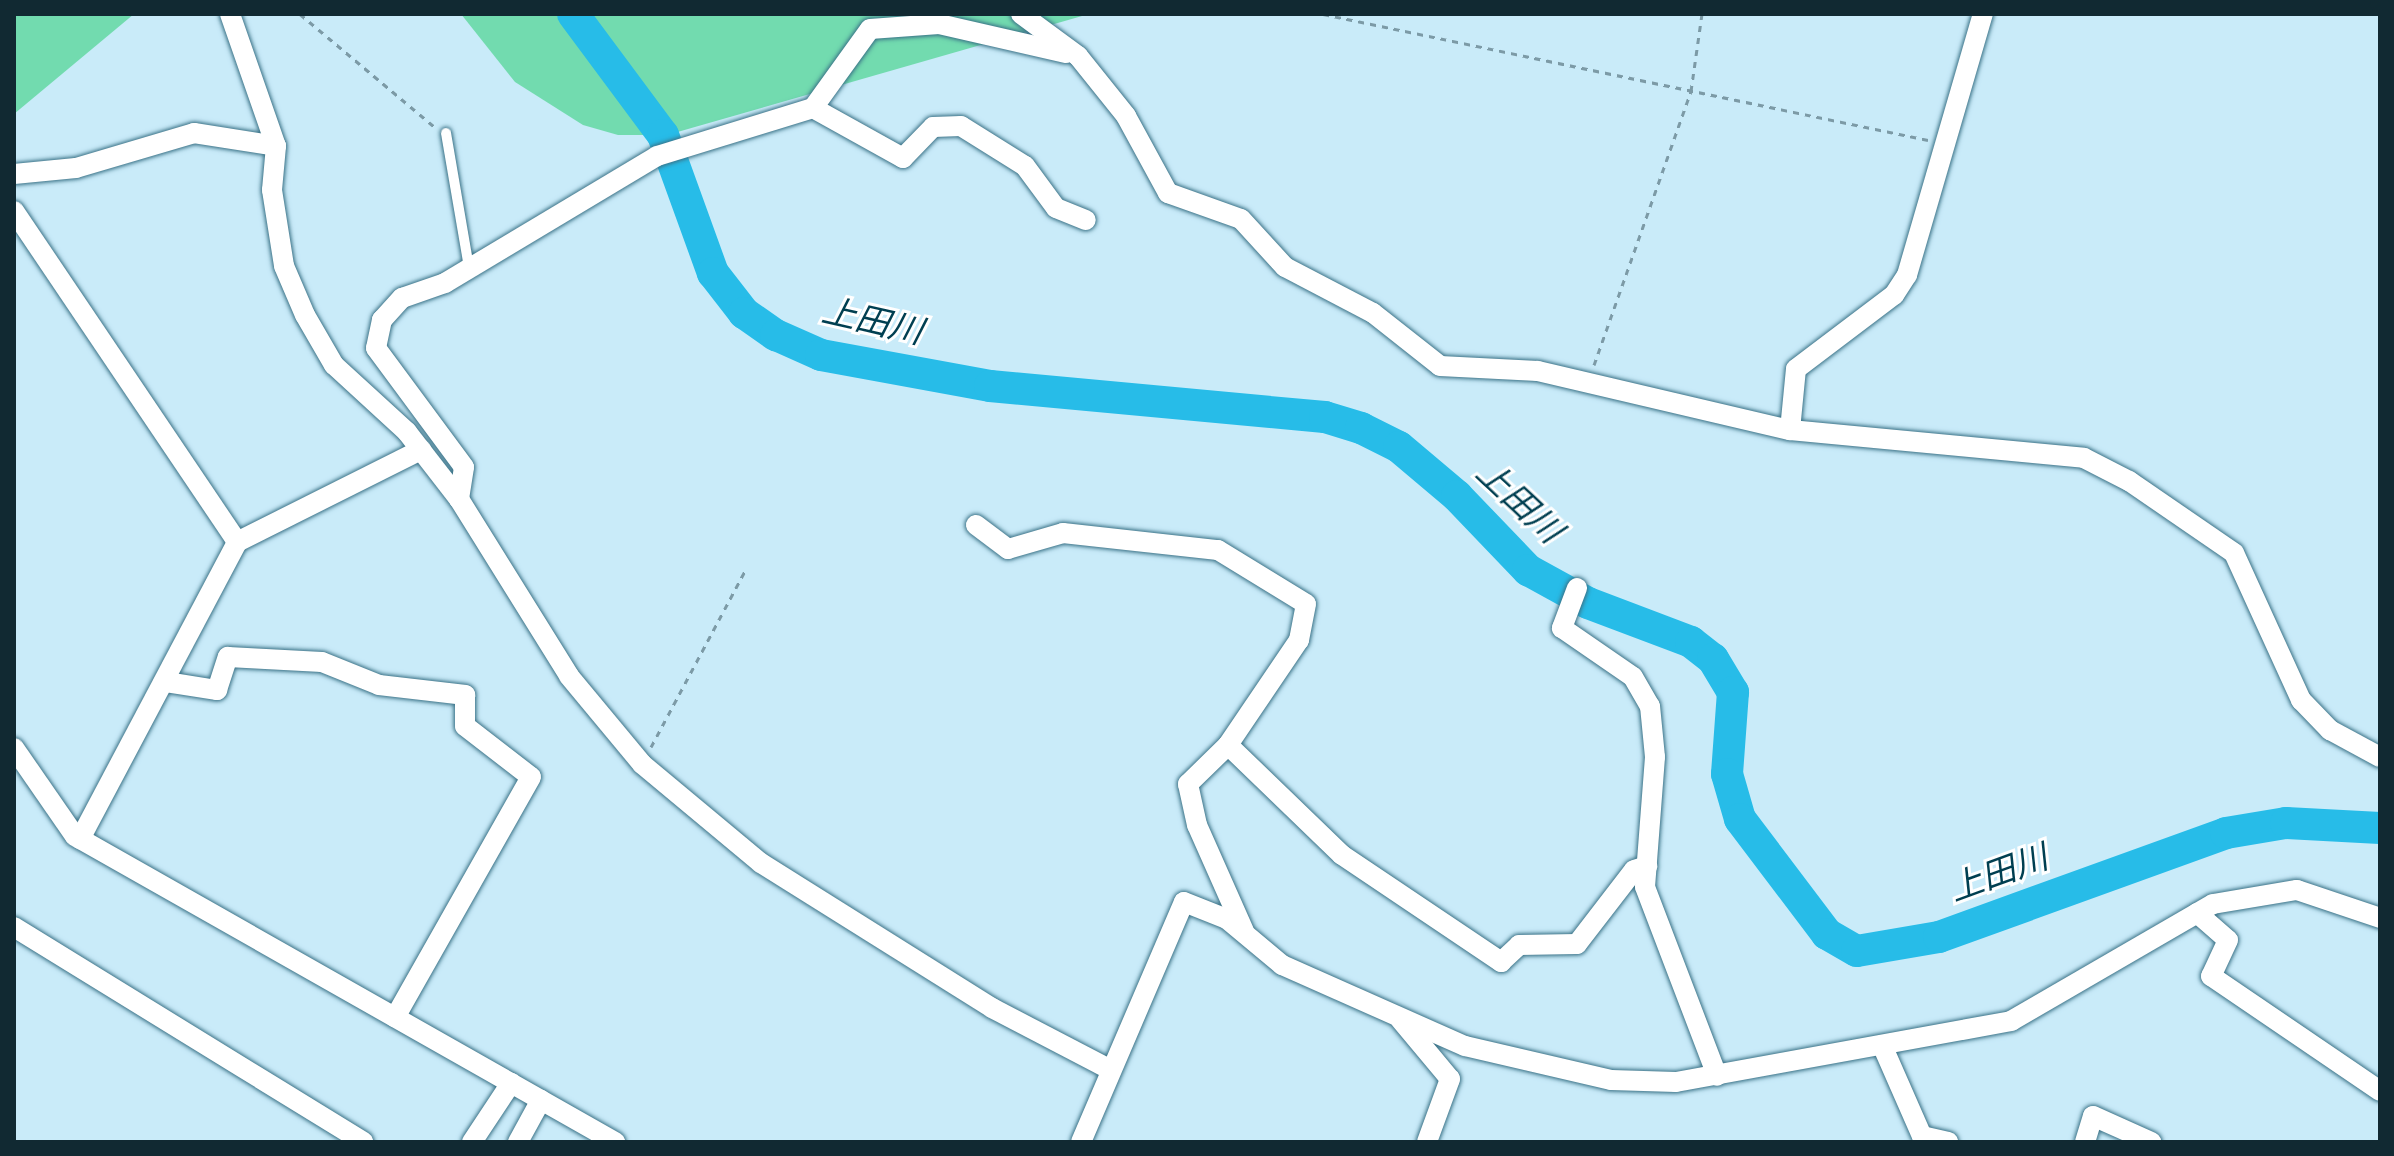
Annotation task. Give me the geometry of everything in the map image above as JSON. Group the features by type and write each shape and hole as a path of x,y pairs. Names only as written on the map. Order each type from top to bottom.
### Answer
{"street":[{"path":"230,14 276,146 272,190 284,266 305,315 334,365 421,450 459,499 538,632 642,764 761,863 992,1008 1109,1069"},
{"path":"1021,14 1078,56 1126,116 1168,193 1241,219 1285,267 1373,313 1440,366 1538,371 1790,430 2084,458 2129,481 2234,553 2301,700 2330,730 2380,757"},
{"path":"1790,430 1796,369 1894,295 1907,275 1983,14"},
{"path":"459,499 464,467 376,348 382,320 402,298 469,267 657,156 813,108 870,29 939,24 1078,56"},
{"path":"813,108 903,158 933,127 961,126 1025,166 1056,208 1086,220"},
{"path":"14,174 76,168 194,133 276,146"},
{"path":"14,211 237,542"},
{"path":"80,839 166,682 237,542 421,450"},
{"path":"976,525 1008,549 1063,533 1218,550 1306,604 1299,640 1228,745 1188,784 1197,825 1245,935"},
{"path":"1577,588 1562,628 1633,677 1650,706 1655,757 1645,887 1717,1076"},
{"path":"166,682 217,690 228,657 322,662 379,685 465,695 465,726 531,777 395,1017"},
{"path":"1228,745 1342,855 1501,962 1519,945 1577,944 1634,870 1647,866"},
{"path":"14,748 80,839 615,1142"},
{"path":"1081,1142 1109,1069 1184,902 1245,935 1282,965 1400,1019 1465,1046 1611,1080 1717,1076 2011,1021 2197,913 2297,890 2380,918"},
{"path":"2197,913 2228,940 2211,976 2380,1091"},
{"path":"14,927 363,1142"},
{"path":"1400,1019 1450,1079 1427,1142"},
{"path":"1882,1045 1922,1136 1948,1142"},
{"path":"472,1142 511,1083"},
{"path":"518,1142 541,1100"},
{"path":"2085,1142 2093,1116 2151,1142"}],"lane":[{"path":"446,133 469,267"}],"path":[{"path":"300,14 395,89 421,121 446,133"},
{"path":"1323,14 1943,143"},
{"path":"1587,383 1691,91 1702,14"},
{"path":"642,764 745,571"}],"green space":[{"path":"14,14 134,14 14,114"},
{"path":"461,14 1089,14 667,135 618,135 583,125 515,82"}],"waterway":[{"name":"上田川","path":"573,14 663,135 713,273 744,313 776,335 821,355 990,386 1325,417 1361,428 1399,447 1457,496 1528,570 1588,603 1691,642 1713,659 1733,692 1727,774 1740,819 1827,934 1857,951 1939,937 2226,833 2286,823 2380,828"}]}
